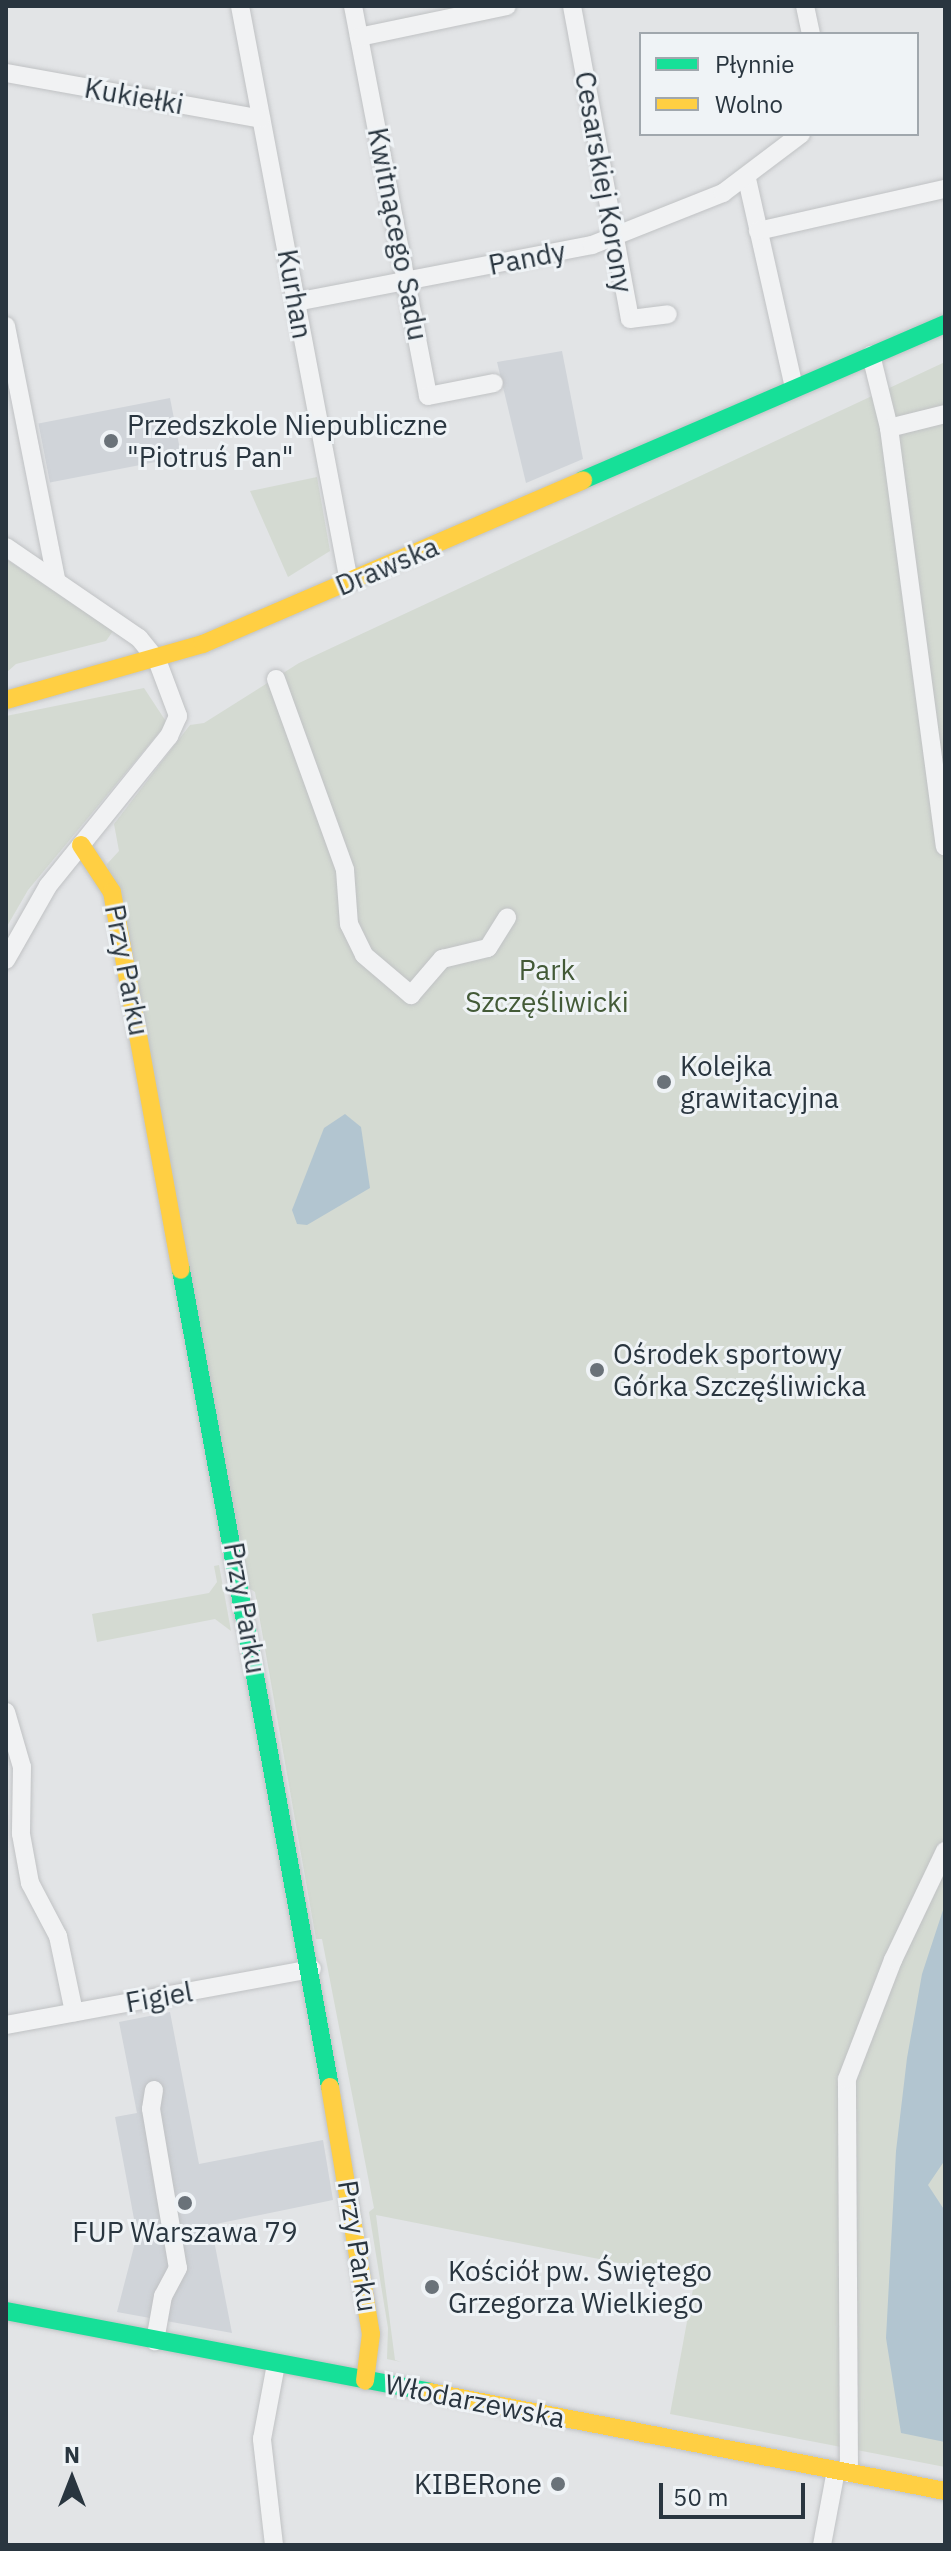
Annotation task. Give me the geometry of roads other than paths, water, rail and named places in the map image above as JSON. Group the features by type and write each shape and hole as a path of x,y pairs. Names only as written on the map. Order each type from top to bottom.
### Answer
{"street":[{"name":"Kurhan","path":"240,6 349,582"},
{"name":"Kwitnącego Sadu","path":"353,6 428,396 494,383"},
{"path":"359,37 507,6"},
{"name":"Cesarskiej Korony","path":"572,6 630,319 668,314"},
{"path":"805,6 811,32"},
{"name":"Kukiełki","path":"6,73 261,119"},
{"name":"Pandy","path":"296,302 615,236 747,179 799,136"},
{"path":"747,179 794,388"},
{"path":"758,231 945,189"},
{"name":"Drawska","path":"6,700 157,660 349,582 945,324"},
{"path":"6,326 56,579"},
{"path":"871,355 889,428 945,846"},
{"path":"889,428 945,414"},
{"path":"6,547 139,638 157,660 177,722 48,886 6,960"},
{"path":"276,679 345,870 349,924 364,955 411,995 442,959 488,948 507,918"},
{"name":"Przy Parku","path":"81,845 112,892 312,1969 368,2310 371,2349 365,2381"},
{"path":"6,1712 22,1767 21,1834 30,1883 58,1936 74,2012"},
{"path":"822,2545 842,2471 847,2079 893,1960 945,1851"},
{"name":"Figiel","path":"6,2025 312,1969"},
{"path":"154,2090 151,2109 178,2268 163,2296 155,2341"},
{"name":"Włodarzewska","path":"6,2311 945,2491"},
{"path":"274,2545 262,2439 276,2364"}],"water":[{"path":"345,1114 361,1127 370,1188 307,1225 297,1224 292,1210 324,1128"},
{"path":"945,1904 945,2160 928,2185 945,2211 945,2442 901,2433 886,2338 896,2151 907,2058 922,1974"}],"place":[{"name":"Przedszkole Niepubliczne \"Piotruś Pan\"","path":"111,441"},
{"name":"Kolejka grawitacyjna","path":"664,1082"},
{"name":"Ośrodek sportowy Górka Szczęśliwicka","path":"597,1370"},
{"name":"FUP Warszawa 79","path":"185,2203"},
{"name":"Kościół pw. Świętego Grzegorza Wielkiego","path":"432,2287"},
{"name":"KIBERone","path":"558,2484"}],"park label":[{"name":"Park Szczęśliwicki","path":"547,986"}]}
